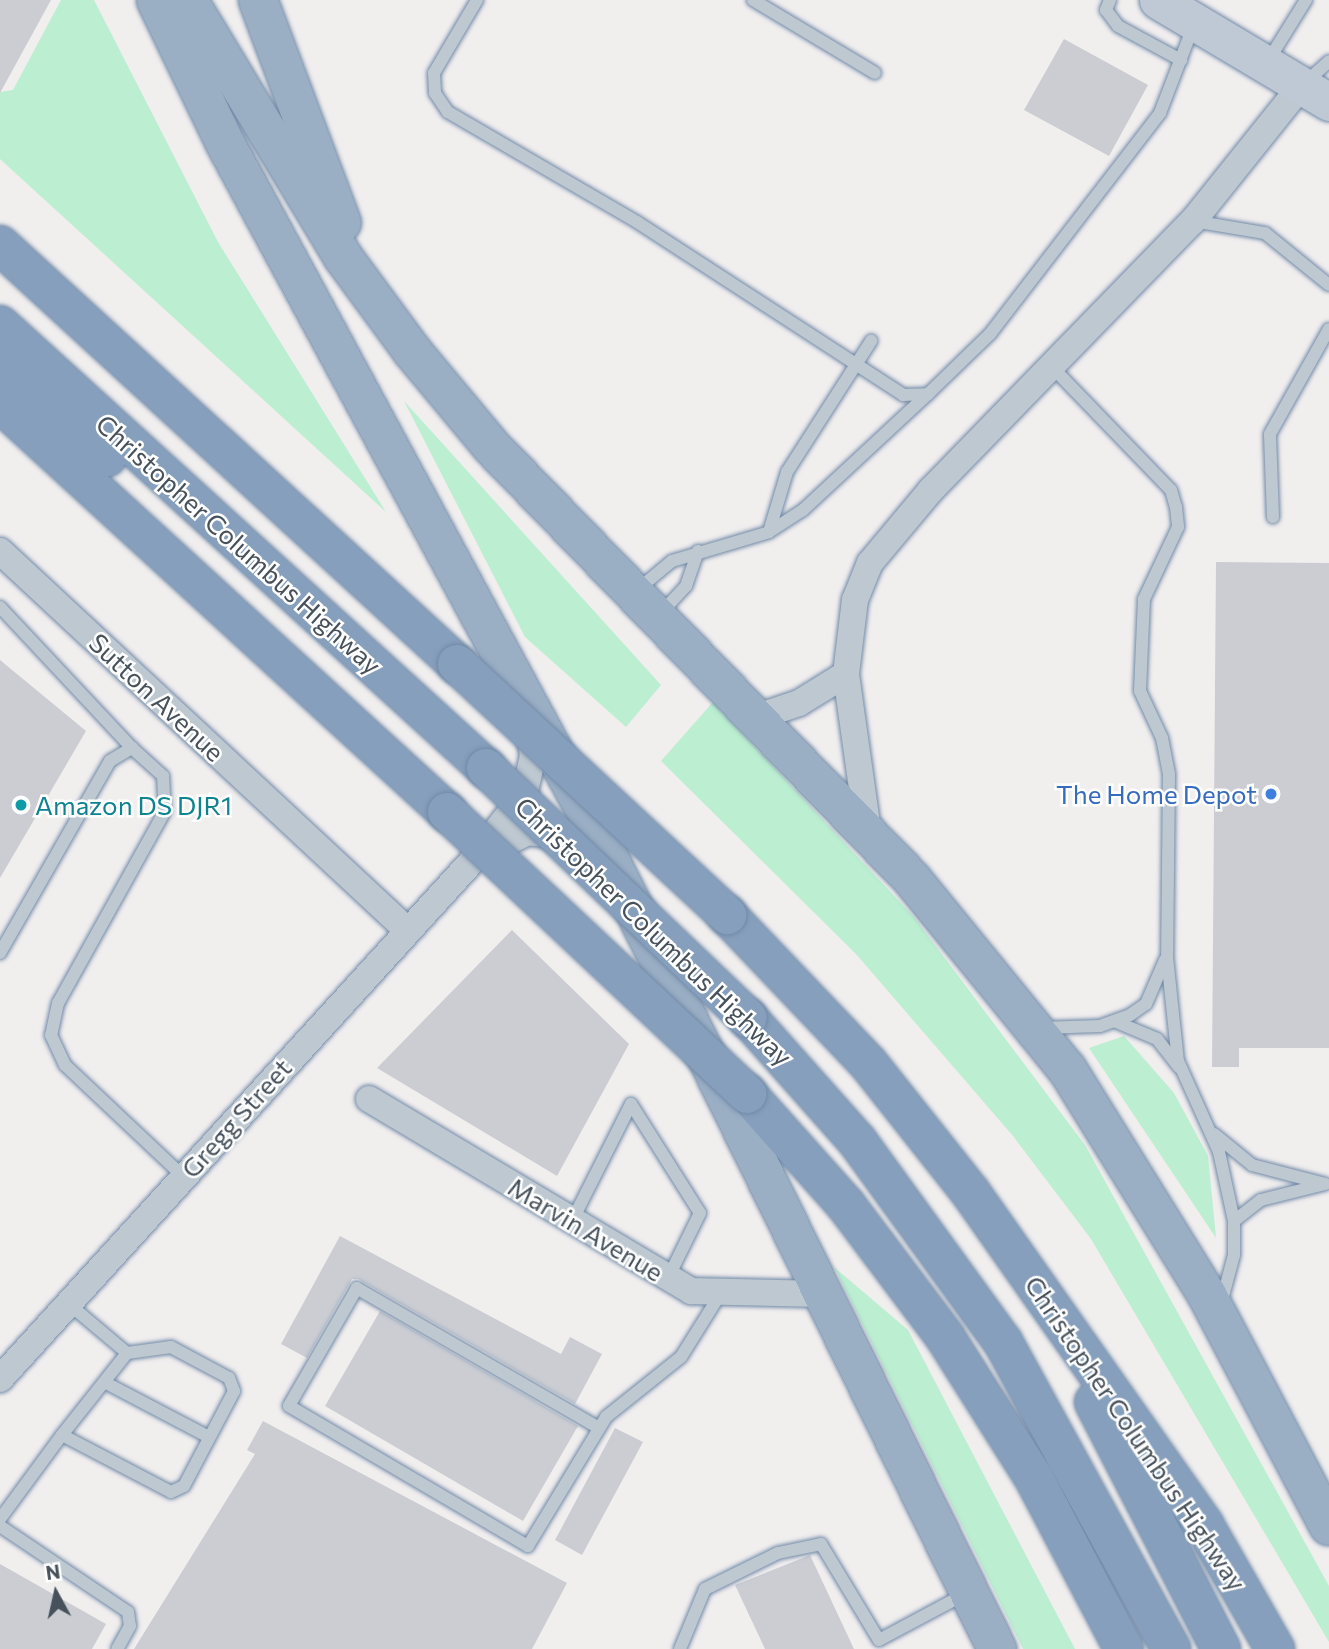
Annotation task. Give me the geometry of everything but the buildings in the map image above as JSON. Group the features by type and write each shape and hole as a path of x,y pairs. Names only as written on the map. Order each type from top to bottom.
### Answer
{"highway":[{"path":"156,0 225,143 525,695 607,854 997,1649"},
{"path":"188,0 219,61 368,290 492,447 868,831 1036,1029 1135,1175 1217,1315 1329,1525"},
{"path":"258,0 368,290"},
{"name":"Christopher Columbus Highway","path":"0,245 727,915 868,1063 1016,1255 1204,1525 1275,1649"},
{"name":"Christopher Columbus Highway","path":"0,325 217,526 486,768 748,1018 858,1142 1003,1342 1171,1649"},
{"path":"0,368 141,485 217,526"},
{"name":"Christopher Columbus Highway","path":"0,403 447,812 747,1094 846,1205 945,1337 1033,1476 1124,1649"},
{"name":"Christopher Columbus Highway","path":"1016,1255 1221,1649"}],"main road":[{"path":"1158,0 1315,94"}],"street":[{"path":"868,831 846,674 855,600 870,563 931,490 1054,369 1315,94"},
{"name":"Sutton Avenue","path":"0,551 405,929"},
{"path":"757,717 799,703 846,674"},
{"name":"Gregg Street","path":"0,1379 70,1305 405,929 474,859 524,795 533,757 525,695"},
{"name":"Gregg Street","path":"474,859 528,832 570,837 607,854"},
{"name":"Marvin Avenue","path":"369,1099 691,1291 821,1294"}],"lane":[{"path":"477,0 434,73 435,93 449,113 637,222 903,395 928,394"},
{"path":"753,0 875,73"},
{"path":"1110,0 1105,10 1118,26 1181,60"},
{"path":"1266,64 1306,0"},
{"path":"646,605 672,561 698,551 769,532 803,510 990,334 1151,124 1181,60 1195,22"},
{"path":"1315,94 1329,61"},
{"path":"1193,221 1265,233 1329,285"},
{"path":"1273,517 1270,434 1329,329"},
{"path":"769,532 787,472 871,341"},
{"path":"1054,369 1171,490 1176,507 1178,527 1144,599 1140,686 1162,738 1169,774 1167,957 1183,1073"},
{"path":"646,605 686,586 698,551"},
{"path":"0,607 96,702 132,748 163,776 165,811 58,1003 51,1035 65,1065 184,1177"},
{"path":"0,953 110,761 132,748"},
{"path":"1036,1029 1114,1021 1146,1004 1167,957"},
{"path":"1114,1021 1157,1039 1183,1073 1210,1131 1234,1221 1234,1255 1217,1315"},
{"path":"572,1221 631,1104 700,1213 667,1278"},
{"path":"1210,1131 1252,1165 1327,1184"},
{"path":"1234,1221 1262,1200 1327,1184"},
{"path":"599,1428 357,1288 289,1406 528,1546 599,1428 681,1357 720,1293"},
{"path":"70,1305 127,1353"},
{"path":"0,1518 62,1434 127,1353 171,1347 229,1378 234,1391 184,1486 171,1492 62,1434"},
{"path":"106,1382 209,1437"},
{"path":"0,1526 128,1612 130,1626 117,1649"},
{"path":"680,1649 705,1589 778,1553 821,1544 879,1640 968,1592"}],"green space":[{"path":"61,0 94,0 218,242 386,512 0,159 0,92 13,90"},
{"path":"404,401 661,685 626,727 525,637"},
{"path":"713,702 914,917 1085,1145 1329,1586 1329,1642 1091,1239 1013,1136 856,954 661,761"},
{"path":"1124,1036 1174,1093 1208,1156 1216,1238 1089,1048"},
{"path":"834,1267 908,1330 1075,1649 1023,1649"}],"place":[{"name":"The Home Depot","path":"1271,794"},
{"name":"Amazon DS DJR1","path":"21,805"}]}
